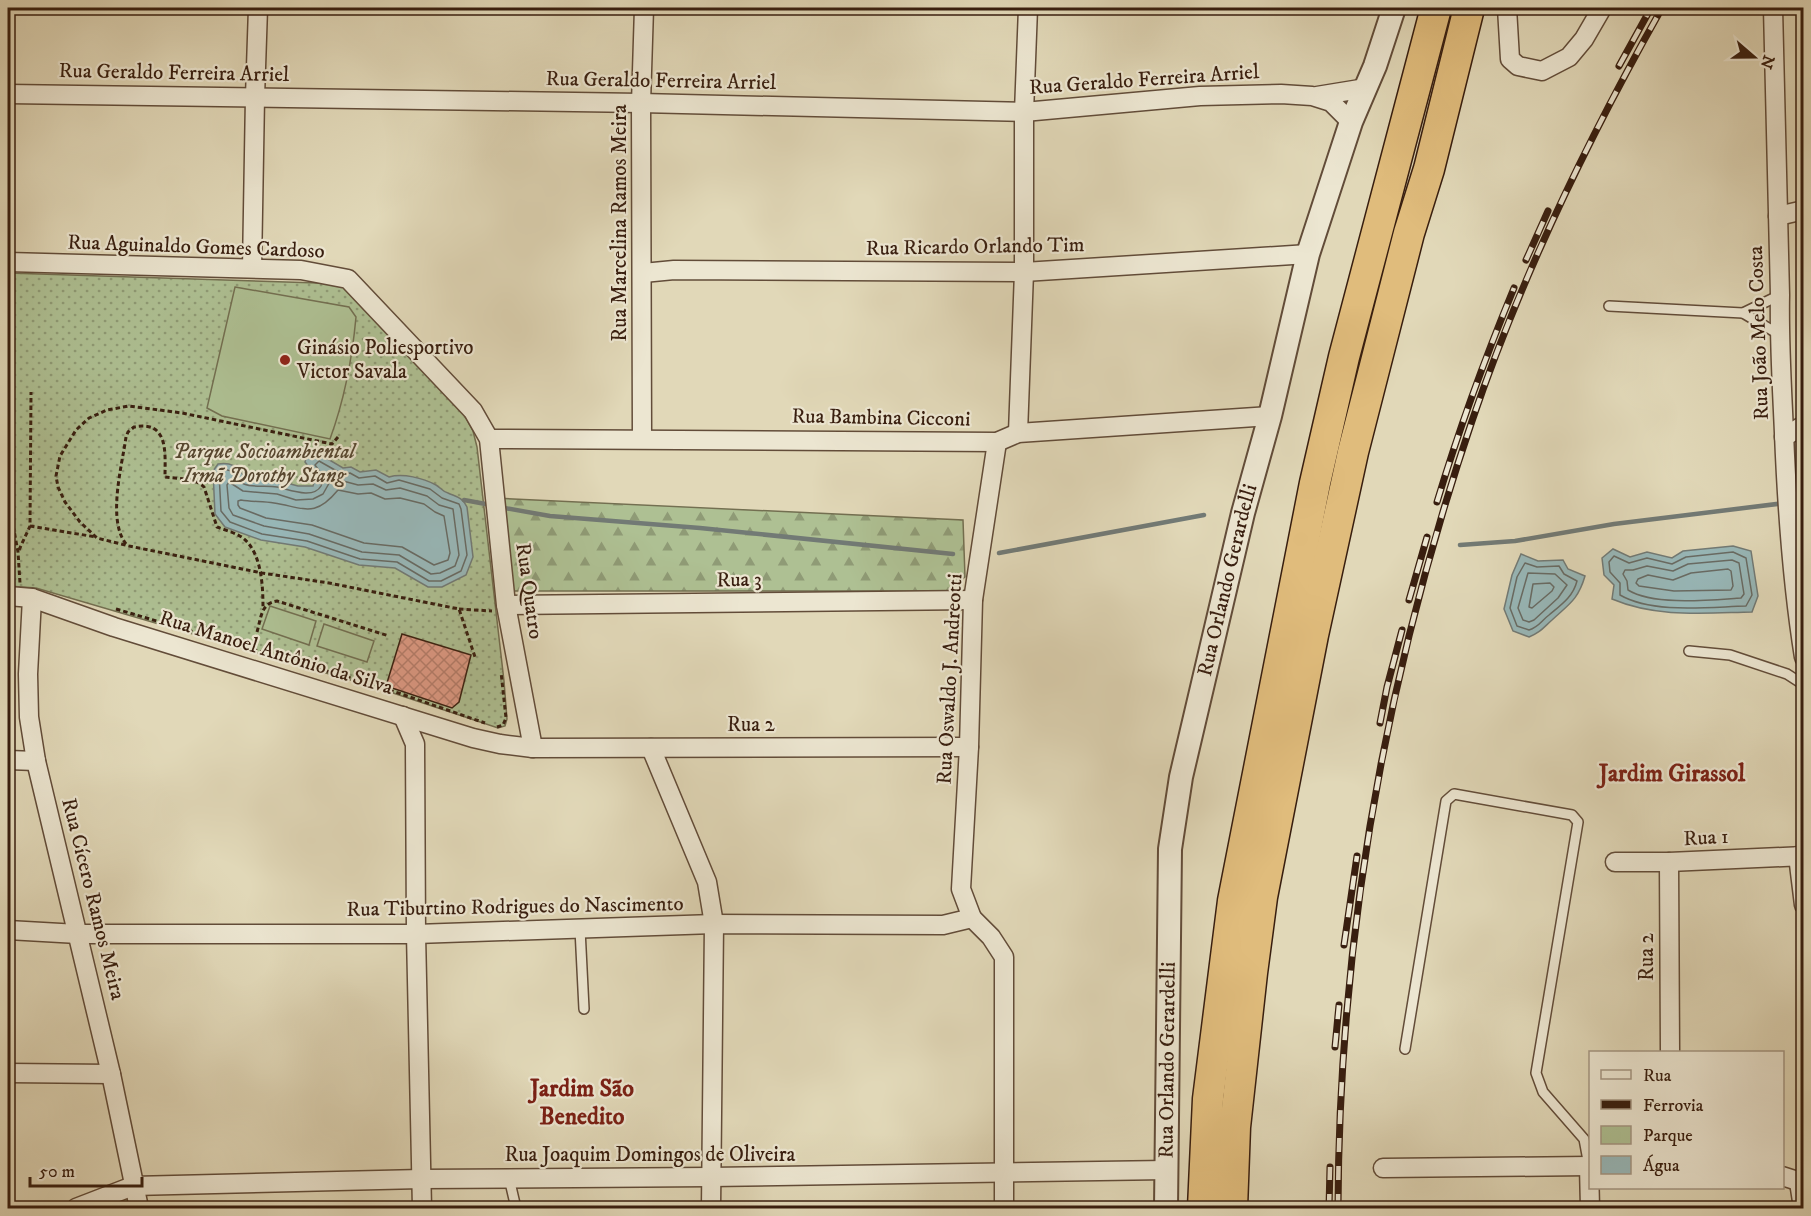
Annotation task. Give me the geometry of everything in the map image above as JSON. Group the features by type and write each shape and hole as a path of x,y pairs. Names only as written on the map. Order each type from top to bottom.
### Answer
{"highway":[{"path":"1203,1209 1208,1099 1233,901 1318,471 1344,357 1436,8"},
{"path":"1429,169 1469,8"},
{"path":"1232,1209 1235,1127 1262,897 1313,635 1353,452 1409,233 1485,8"}],"street":[{"path":"252,268 258,8"},
{"name":"Rua Marcelina Ramos Meira","path":"642,439 644,8"},
{"path":"1018,433 1024,272 1024,112 1028,8"},
{"name":"Rua Orlando Gerardelli","path":"1166,1209 1170,849 1181,777 1243,513 1270,416 1308,254 1351,123 1375,66 1394,8"},
{"path":"1507,8 1510,59 1518,66 1542,71 1569,57 1584,39 1602,8"},
{"name":"Rua João Melo Costa","path":"1773,8 1780,335 1786,485 1790,547 1803,657"},
{"name":"Rua Geraldo Ferreira Arriel","path":"8,94 642,103 1024,112 1200,96 1281,94 1312,96 1366,88"},
{"name":"Rua Geraldo Ferreira Arriel","path":"1312,96 1331,102 1351,123"},
{"path":"1778,216 1803,210"},
{"name":"Rua Ricardo Orlando Tim","path":"643,273 674,270 1024,272 1308,254"},
{"name":"Rua Aguinaldo Gomes Cardoso","path":"8,262 301,270 348,279 472,411 489,439"},
{"name":"Rua Bambina Cicconi","path":"489,439 997,442 1018,433 1270,416"},
{"path":"1784,437 1803,425"},
{"name":"Rua Quatro","path":"489,439 500,608 533,748"},
{"name":"Rua Oswaldo J. Andreotti","path":"972,918 961,889 969,747 973,600 997,442"},
{"name":"Rua Manoel Antônio da Silva","path":"21,590 114,627 473,738 533,748"},
{"name":"Rua Cícero Ramos Meira","path":"21,590 28,717 36,761 111,1074 139,1209"},
{"name":"Rua 3","path":"500,608 973,600"},
{"path":"403,716 415,744 416,934 422,1209"},
{"name":"Rua 2","path":"533,748 969,747"},
{"path":"651,748 707,882 714,924 711,1209"},
{"path":"8,760 36,761"},
{"name":"Rua 1","path":"1615,862 1801,856 1803,905"},
{"name":"Rua 2","path":"1669,862 1670,1051"},
{"path":"972,918 991,937 1004,957 1004,1209"},
{"name":"Rua Tiburtino Rodrigues do Nascimento","path":"8,930 78,933 416,934 714,924 943,925 972,918"},
{"path":"8,1073 111,1074"},
{"path":"1383,1168 1589,1166"},
{"name":"Rua Joaquim Domingos de Oliveira","path":"134,1186 421,1179 1166,1170"},
{"path":"1795,1180 1803,1209"},
{"path":"76,1209 134,1186"},
{"path":"1590,1189 1590,1209"}],"lane":[{"path":"1743,313 1780,295"},
{"path":"1609,306 1743,313 1780,335"},
{"path":"1689,651 1730,655 1786,674 1803,686"},
{"path":"1405,1049 1446,801 1454,794 1572,815 1578,822 1536,1072 1543,1092 1558,1112 1584,1139 1589,1162"},
{"path":"580,929 584,1009"},
{"path":"509,1179 516,1209"}],"path":[{"path":"12,391 13,525 21,590"},
{"path":"18,552 30,526 31,392"},
{"path":"97,538 80,522 65,502 56,476 60,456 76,430 89,418 107,410 129,406 183,413 333,444 338,437"},
{"path":"129,546 120,536 116,513 126,437 128,432 139,426 156,429 162,435 165,477 195,481 203,486 217,527 243,538 249,545 262,573 263,609 257,632"},
{"path":"30,526 262,573 329,583 459,609 500,608"},
{"path":"263,609 269,602 277,601 389,636"},
{"path":"115,609 381,687 497,727 503,725 506,718 501,671"},
{"path":"459,609 475,657"}],"green space":[{"name":"Parque Socioambiental Irmã Dorothy Stang","path":"8,273 350,284 462,411 473,431 477,447 504,681 507,719 505,726 498,728 384,690 36,588 8,586"},
{"name":"Ginásio Poliesportivo Victor Savala","path":"235,287 349,307 356,317 347,379 330,439 222,416 207,408"},
{"path":"494,498 963,520 965,577 948,591 505,591"},
{"path":"270,606 316,621 309,645 262,629"},
{"path":"324,624 374,641 367,662 317,646"},
{"path":"128,1197 135,1208 94,1208"}],"water":[{"path":"310,455 321,455 343,468 351,467 360,472 376,470 389,477 419,478 461,499 467,507 473,557 466,575 442,587 428,587 395,568 359,565 305,547 261,540 225,527 215,514 213,471 218,464 234,466 246,478 313,486 316,476 305,462"},
{"path":"1733,546 1751,551 1758,596 1752,612 1663,612 1629,605 1612,599 1614,585 1604,575 1602,558 1613,549 1630,557 1647,552 1672,558 1683,551"},
{"path":"1521,554 1538,561 1563,560 1568,569 1585,576 1572,601 1542,630 1529,637 1513,631 1504,609 1512,575"}],"building":[{"path":"402,634 471,655 459,702 452,708 386,686"}],"waterway":[{"path":"464,500 491,505"},
{"path":"1793,502 1804,501"},
{"path":"1460,545 1515,541 1614,524 1785,503"},
{"path":"499,507 550,516 700,528 953,554"},
{"path":"999,553 1204,515"}],"railway":[{"path":"1619,66 1651,8"},
{"path":"1338,1208 1347,1008 1358,908 1373,809 1392,711 1415,613 1472,421 1512,314 1582,158 1662,8"},
{"path":"1526,260 1548,211"},
{"path":"1437,502 1473,394 1514,288"},
{"path":"1409,600 1427,537"},
{"path":"1380,723 1402,630"},
{"path":"1344,945 1357,856"},
{"path":"1335,1047 1339,1005"},
{"path":"1329,1208 1330,1167"}],"place":[{"name":"Ginásio Poliesportivo Victor Savala","path":"285,360"}],"district":[{"name":"Jardim Girassol","path":"1672,774"},
{"name":"Jardim São Benedito","path":"582,1103"}]}
